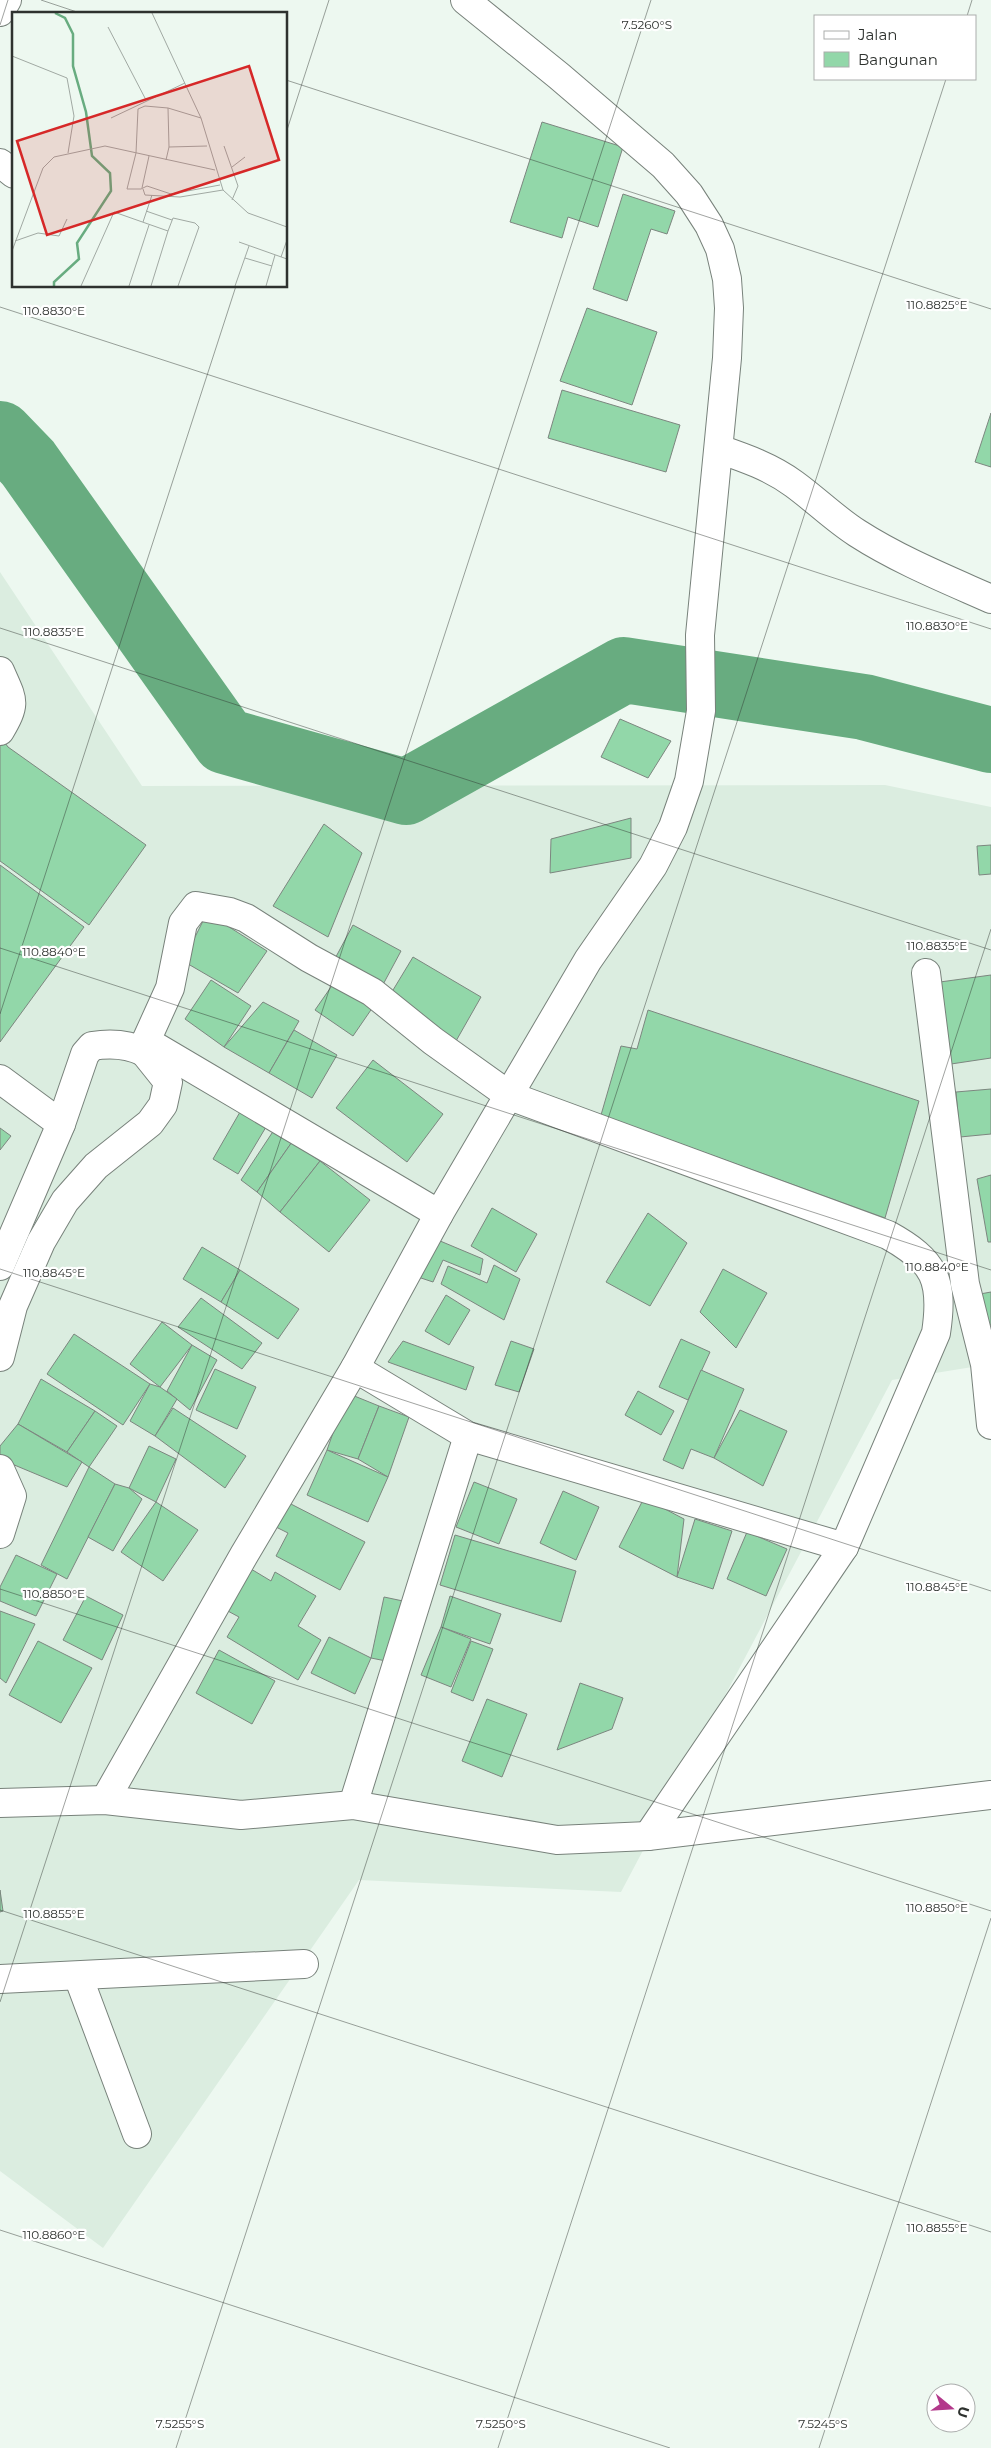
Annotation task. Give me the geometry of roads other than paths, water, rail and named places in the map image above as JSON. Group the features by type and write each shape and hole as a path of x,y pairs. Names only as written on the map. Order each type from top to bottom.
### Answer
{"street":[{"path":"0,12 7,0"},
{"path":"105,1800 244,1555 354,1368 439,1214 510,1096 588,960 653,866 674,827 688,781 701,711 700,635 719,449 729,308 727,279 721,256 709,225 689,194 663,165 566,82 465,0"},
{"path":"0,163 12,172"},
{"path":"719,449 753,460 793,483 856,533 919,567 991,599"},
{"path":"0,671 11,695 12,710 0,731"},
{"path":"145,1046 170,988 183,922 196,906 230,912 246,918 309,958 372,992 433,1041 510,1096 888,1235 908,1246 928,1263 938,1288 939,1310 936,1333 844,1547 648,1836"},
{"path":"926,973 965,1284 988,1363 991,1425"},
{"path":"0,1266 61,1124 85,1054 92,1046 103,1044 145,1046 439,1214"},
{"path":"0,1357 13,1306 41,1242 65,1201 96,1166 150,1123 162,1105 168,1082 145,1046"},
{"path":"0,1079 61,1124"},
{"path":"354,1368 468,1436 844,1547"},
{"path":"353,1805 468,1436"},
{"path":"0,1469 12,1496 0,1534"},
{"path":"0,1803 105,1800 241,1815 353,1805 557,1840 648,1836 991,1795"},
{"path":"0,1979 304,1964"},
{"path":"78,1976 137,2134"}],"waterway":[{"path":"0,434 28,463 225,741 406,792 624,670 864,707 991,740"}]}
